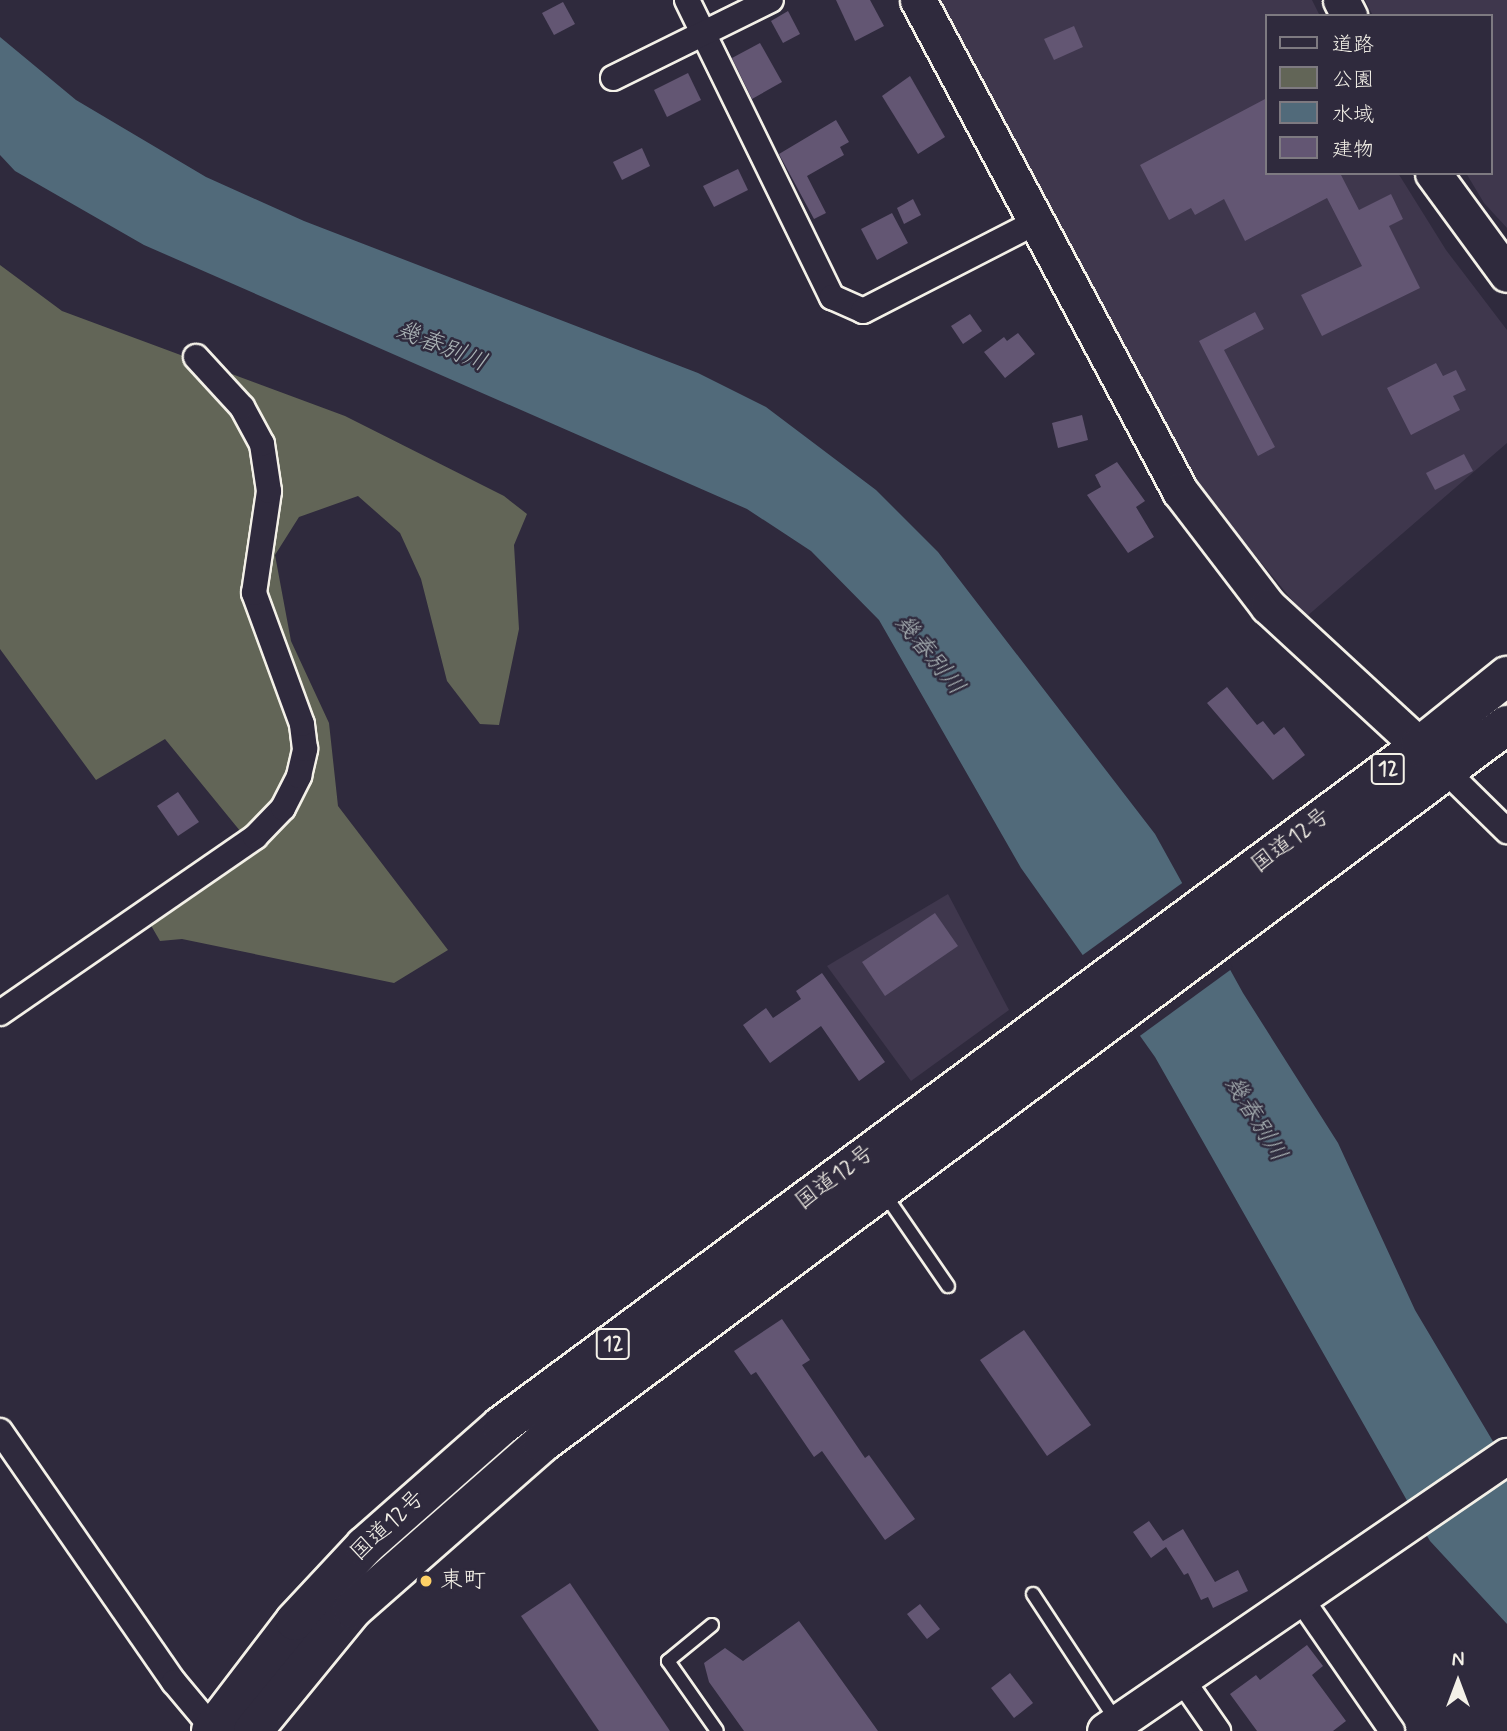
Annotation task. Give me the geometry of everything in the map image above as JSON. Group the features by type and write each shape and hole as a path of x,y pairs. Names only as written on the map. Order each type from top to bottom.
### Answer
{"highway":[{"name":"国道12号","path":"213,1730 295,1621 365,1546 501,1426 1063,1009 1278,873 1433,758 1507,676"},
{"name":"国道12号","path":"1433,758 1507,725"},
{"name":"国道12号","path":"253,1731 353,1609 442,1527 542,1443 1085,1040 1278,873"}],"street":[{"path":"687,0 705,32 832,297 863,312 1034,223"},
{"path":"613,78 771,0"},
{"path":"918,0 1034,223 1180,491 1268,606 1433,758 1507,831"},
{"path":"1434,175 1507,274"},
{"path":"0,1013 255,837 283,808 299,776 305,748 302,724 254,593 269,491 262,444 242,407 197,356"},
{"path":"0,1431 174,1682 213,1730"},
{"path":"1111,1726 1381,1538 1507,1456"},
{"path":"1299,1596 1392,1731"},
{"path":"1181,1678 1218,1731"}],"lane":[{"path":"882,1190 948,1286"},
{"path":"1033,1594 1111,1726"},
{"path":"712,1625 668,1661 717,1731"}],"shaded area":[{"path":"935,0 1312,0 1319,14 1266,14 1266,175 1399,175 1446,250 1507,330 1507,443 1306,617 1185,470"},
{"path":"1365,0 1507,0 1507,228 1484,203 1467,175 1493,175 1493,14 1372,14"},
{"path":"948,894 1009,1010 911,1081 827,966"}],"green space":[{"path":"0,265 62,311 345,416 504,496 527,514 514,545 519,629 499,725 480,724 447,681 421,579 400,533 358,496 299,517 275,555 291,641 329,723 338,806 448,950 394,983 182,939 160,941 149,922 254,848 165,739 96,780 0,649"}],"water":[{"name":"幾春別川","path":"0,37 76,100 206,177 304,221 698,373 766,407 876,490 938,552 1155,834 1243,993 1338,1143 1415,1310 1507,1465 1507,1624 1430,1541 1155,1057 1021,868 879,620 811,551 747,509 144,245 15,171 0,155"}],"pier":[{"path":"1185,881 1233,968 1137,1038 1080,957"}],"building":[{"path":"836,0 870,0 884,26 855,41"},
{"path":"563,2 575,24 554,35 542,13"},
{"path":"788,11 800,34 783,43 771,21"},
{"path":"1074,26 1083,47 1054,60 1044,39"},
{"path":"760,43 782,82 752,99 732,58"},
{"path":"688,73 701,100 667,117 654,90"},
{"path":"910,76 945,137 918,154 882,96"},
{"path":"1266,99 1266,175 1341,175 1359,210 1391,194 1403,219 1389,226 1420,288 1322,336 1301,295 1362,266 1327,198 1245,241 1224,199 1195,215 1191,208 1169,220 1140,165"},
{"path":"836,120 849,142 840,147 844,155 807,176 826,213 814,219 779,154"},
{"path":"642,148 650,166 622,180 613,162"},
{"path":"738,169 748,190 714,207 703,186"},
{"path":"913,199 921,215 904,224 897,208"},
{"path":"892,213 908,243 877,260 861,229"},
{"path":"1255,312 1264,329 1224,350 1275,447 1258,456 1199,341"},
{"path":"970,314 982,331 963,344 951,326"},
{"path":"1018,333 1035,354 1005,378 984,352 1004,337 1007,341"},
{"path":"1436,363 1443,376 1456,370 1466,390 1453,396 1460,410 1411,435 1387,388"},
{"path":"1082,415 1088,440 1058,448 1052,423"},
{"path":"1464,454 1473,471 1435,490 1426,473"},
{"path":"1117,462 1145,501 1136,507 1154,537 1128,553 1087,495 1101,487 1095,475"},
{"path":"1227,687 1257,725 1263,721 1274,735 1284,727 1305,755 1273,780 1207,703"},
{"path":"178,792 199,822 178,836 157,806"},
{"path":"935,913 958,946 885,996 862,962"},
{"path":"822,973 885,1062 859,1081 821,1026 770,1063 743,1025 766,1008 773,1018 801,999 796,991"},
{"path":"782,1319 810,1360 802,1365 865,1458 869,1455 915,1519 885,1540 822,1451 814,1457 756,1372 751,1375 734,1351"},
{"path":"1024,1330 1091,1425 1047,1456 980,1360"},
{"path":"1149,1521 1163,1541 1183,1529 1215,1582 1238,1570 1248,1591 1213,1608 1208,1597 1201,1600 1188,1573 1184,1575 1166,1547 1151,1558 1133,1532"},
{"path":"570,1583 670,1731 599,1731 521,1616"},
{"path":"920,1604 940,1629 927,1639 907,1614"},
{"path":"799,1621 878,1731 744,1731 709,1682 704,1663 725,1648 743,1661"},
{"path":"1307,1645 1323,1666 1312,1675 1346,1721 1333,1731 1257,1731 1230,1694 1256,1675 1260,1680"},
{"path":"1010,1673 1033,1703 1014,1718 991,1688"}],"place":[{"name":"東町","path":"426,1581"}]}
